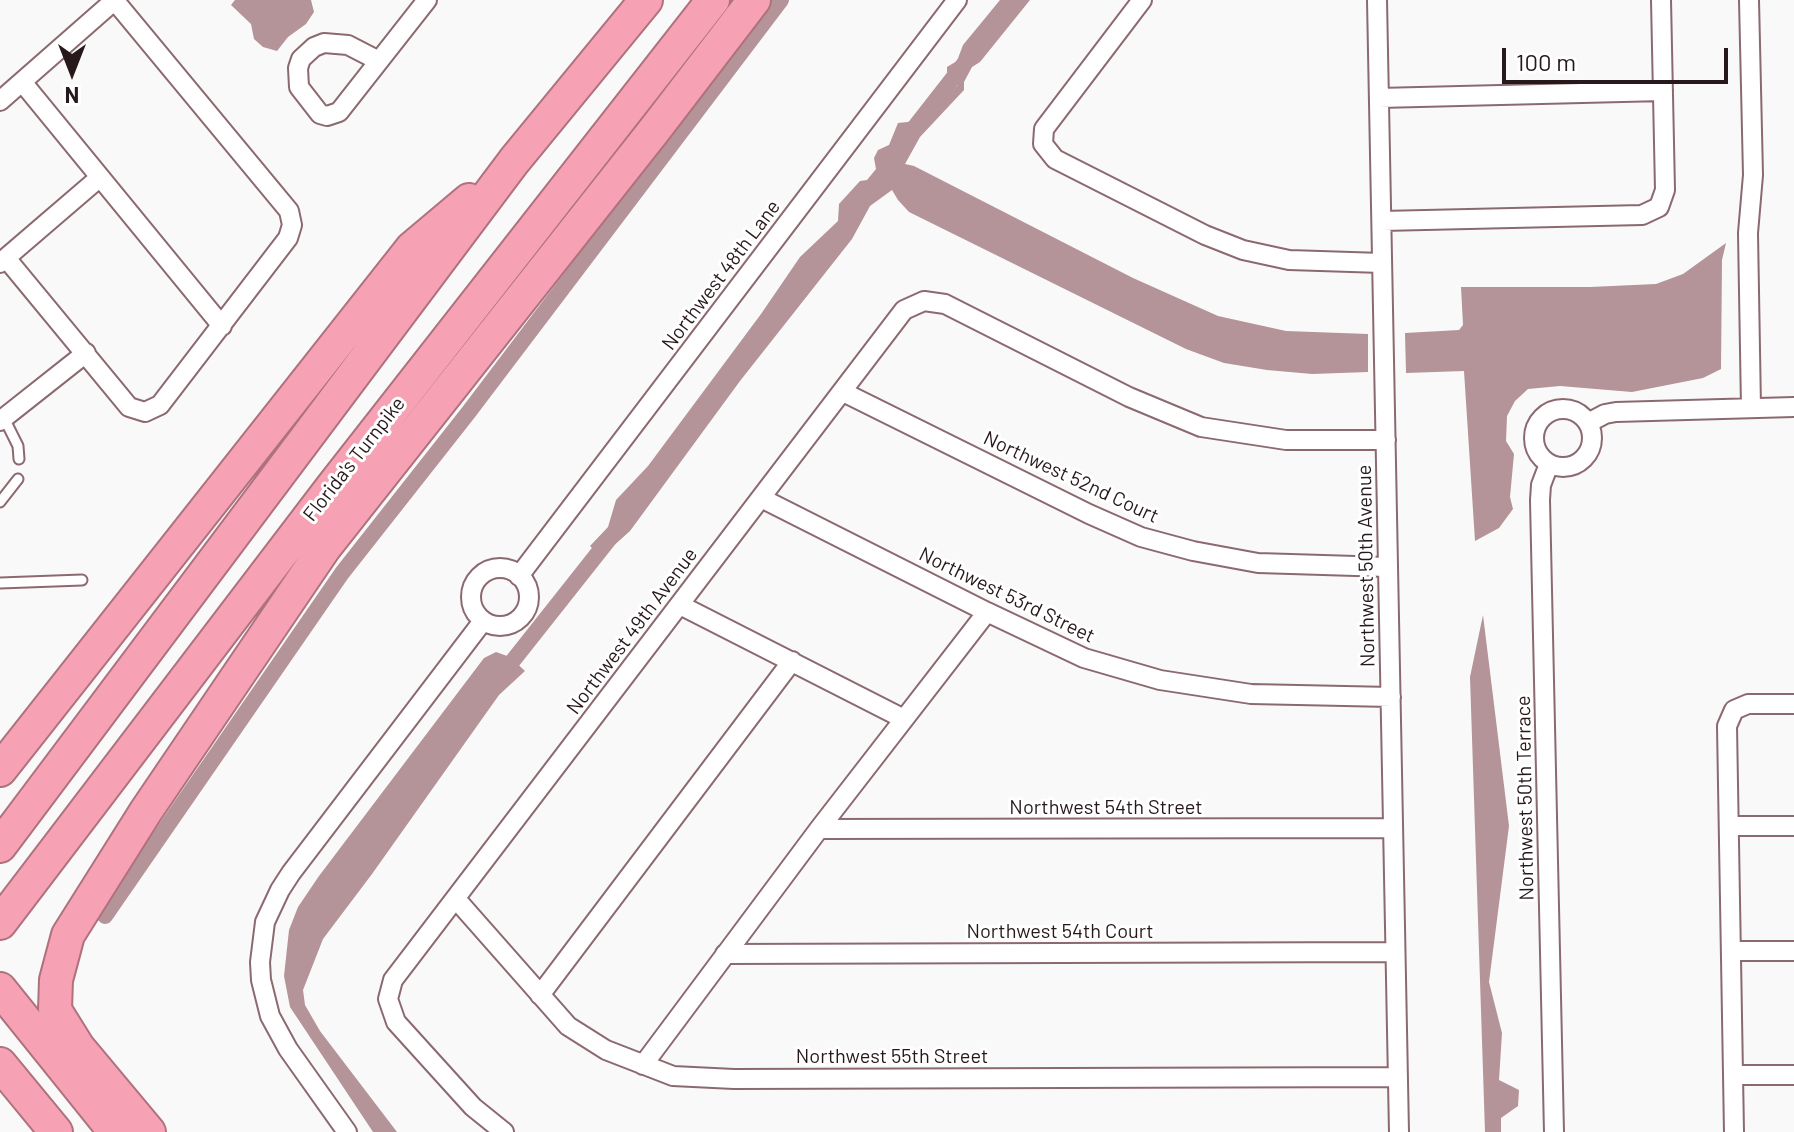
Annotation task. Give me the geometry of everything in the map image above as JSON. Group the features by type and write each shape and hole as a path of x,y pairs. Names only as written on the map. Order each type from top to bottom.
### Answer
{"highway":[{"path":"0,846 514,161 646,0"},
{"name":"Florida's Turnpike","path":"0,923 342,474 713,0"},
{"path":"149,1132 78,1047 55,1010 56,980 68,935 146,811 325,547 754,0"},
{"path":"0,770 412,248 514,161"},
{"path":"0,989 115,1132"},
{"path":"0,1014 58,1060"},
{"path":"0,1064 56,1132"},
{"path":"0,1073 24,1094"}],"street":[{"path":"0,101 115,0 289,211 292,225 288,238 160,405 145,412 129,407 86,353 3,261 99,178"},
{"path":"379,61 348,45 324,43 314,47 301,59 299,87 320,114 334,115 343,108 427,0"},
{"name":"Northwest 48th Lane","path":"519,576 957,0"},
{"path":"1142,0 1044,129 1043,144 1055,159 1205,235 1243,250 1289,260 1382,263"},
{"name":"Northwest 50th Avenue","path":"1377,0 1399,1132"},
{"path":"1382,221 1642,215 1659,207 1665,190 1661,0"},
{"path":"1749,0 1753,175 1748,233 1751,408"},
{"path":"23,83 222,326"},
{"path":"1379,98 1663,91"},
{"name":"Northwest 49th Avenue","path":"504,1132 473,1107 396,1022 388,999 393,980 904,310 924,301 945,304 1129,397 1201,427 1286,440 1386,440"},
{"path":"2,419 86,353"},
{"name":"Northwest 52nd Court","path":"843,392 1141,537 1258,563 1388,567"},
{"path":"1588,423 1616,412 1794,407"},
{"path":"1563,408 1573,410 1588,423 1592,439 1587,455 1574,465 1557,467 1549,464 1541,458 1533,440 1534,430 1545,414 1563,408"},
{"name":"Northwest 50th Terrace","path":"1549,464 1541,485 1540,500 1554,1132"},
{"name":"Northwest 53rd Street","path":"761,498 1084,658 1160,680 1251,694 1391,697"},
{"path":"502,568 519,576 528,590 529,599 522,615 508,625 491,625 483,621 476,614 471,597 477,579 484,573 502,568"},
{"path":"680,605 904,719"},
{"path":"643,1065 819,829 987,612"},
{"path":"347,1132 288,1049 270,1016 261,980 262,942 271,906 285,881 483,621"},
{"path":"540,995 792,661"},
{"path":"1734,1132 1727,726 1734,710 1748,704 1794,704"},
{"path":"1729,826 1794,826"},
{"name":"Northwest 54th Street","path":"819,829 1393,828"},
{"name":"Northwest 55th Street","path":"456,899 568,1026 606,1050 673,1076 734,1079 1398,1077"},
{"path":"1731,951 1794,951"},
{"name":"Northwest 54th Court","path":"725,954 1395,952"},
{"path":"1733,1075 1794,1075"}],"lane":[{"path":"2,419 18,446 19,459"},
{"path":"0,502 18,479"},
{"path":"0,583 82,580"}],"shaded area":[{"path":"235,0 311,0 314,12 306,24 288,37 277,51 263,47 254,39 251,24 231,5"},
{"path":"1000,0 1030,0 980,62 972,67 964,82 964,90 920,137 905,164 1133,278 1218,316 1286,331 1368,334 1368,372 1312,374 1267,370 1224,363 1186,349 909,212 892,190 870,206 852,239 740,381 630,531 601,557 590,546 608,527 616,500 648,466 800,257 838,221 839,204 876,169 874,158 878,150 889,145 898,123 926,120 958,85 947,72 947,67 957,61 963,45"},
{"path":"1726,243 1722,260 1721,369 1703,378 1632,392 1560,386 1528,389 1515,401 1507,416 1506,441 1514,454 1510,497 1513,509 1499,528 1475,541 1464,371 1406,373 1405,333 1459,330 1463,325 1461,287 1656,284 1683,274"},
{"path":"1483,615 1509,826 1489,982 1502,1033 1499,1080 1519,1090 1518,1106 1501,1118 1501,1132 1485,1132 1470,677"},
{"path":"496,652 510,657 525,671 499,695 323,939 303,990 305,1005 320,1031 397,1132 373,1132 290,1007 284,976 289,930 298,907 319,876 484,658"}],"waterway":[{"path":"105,916 342,573 468,413 781,0"},
{"path":"907,137 964,64"},
{"path":"500,677 610,538"}]}
